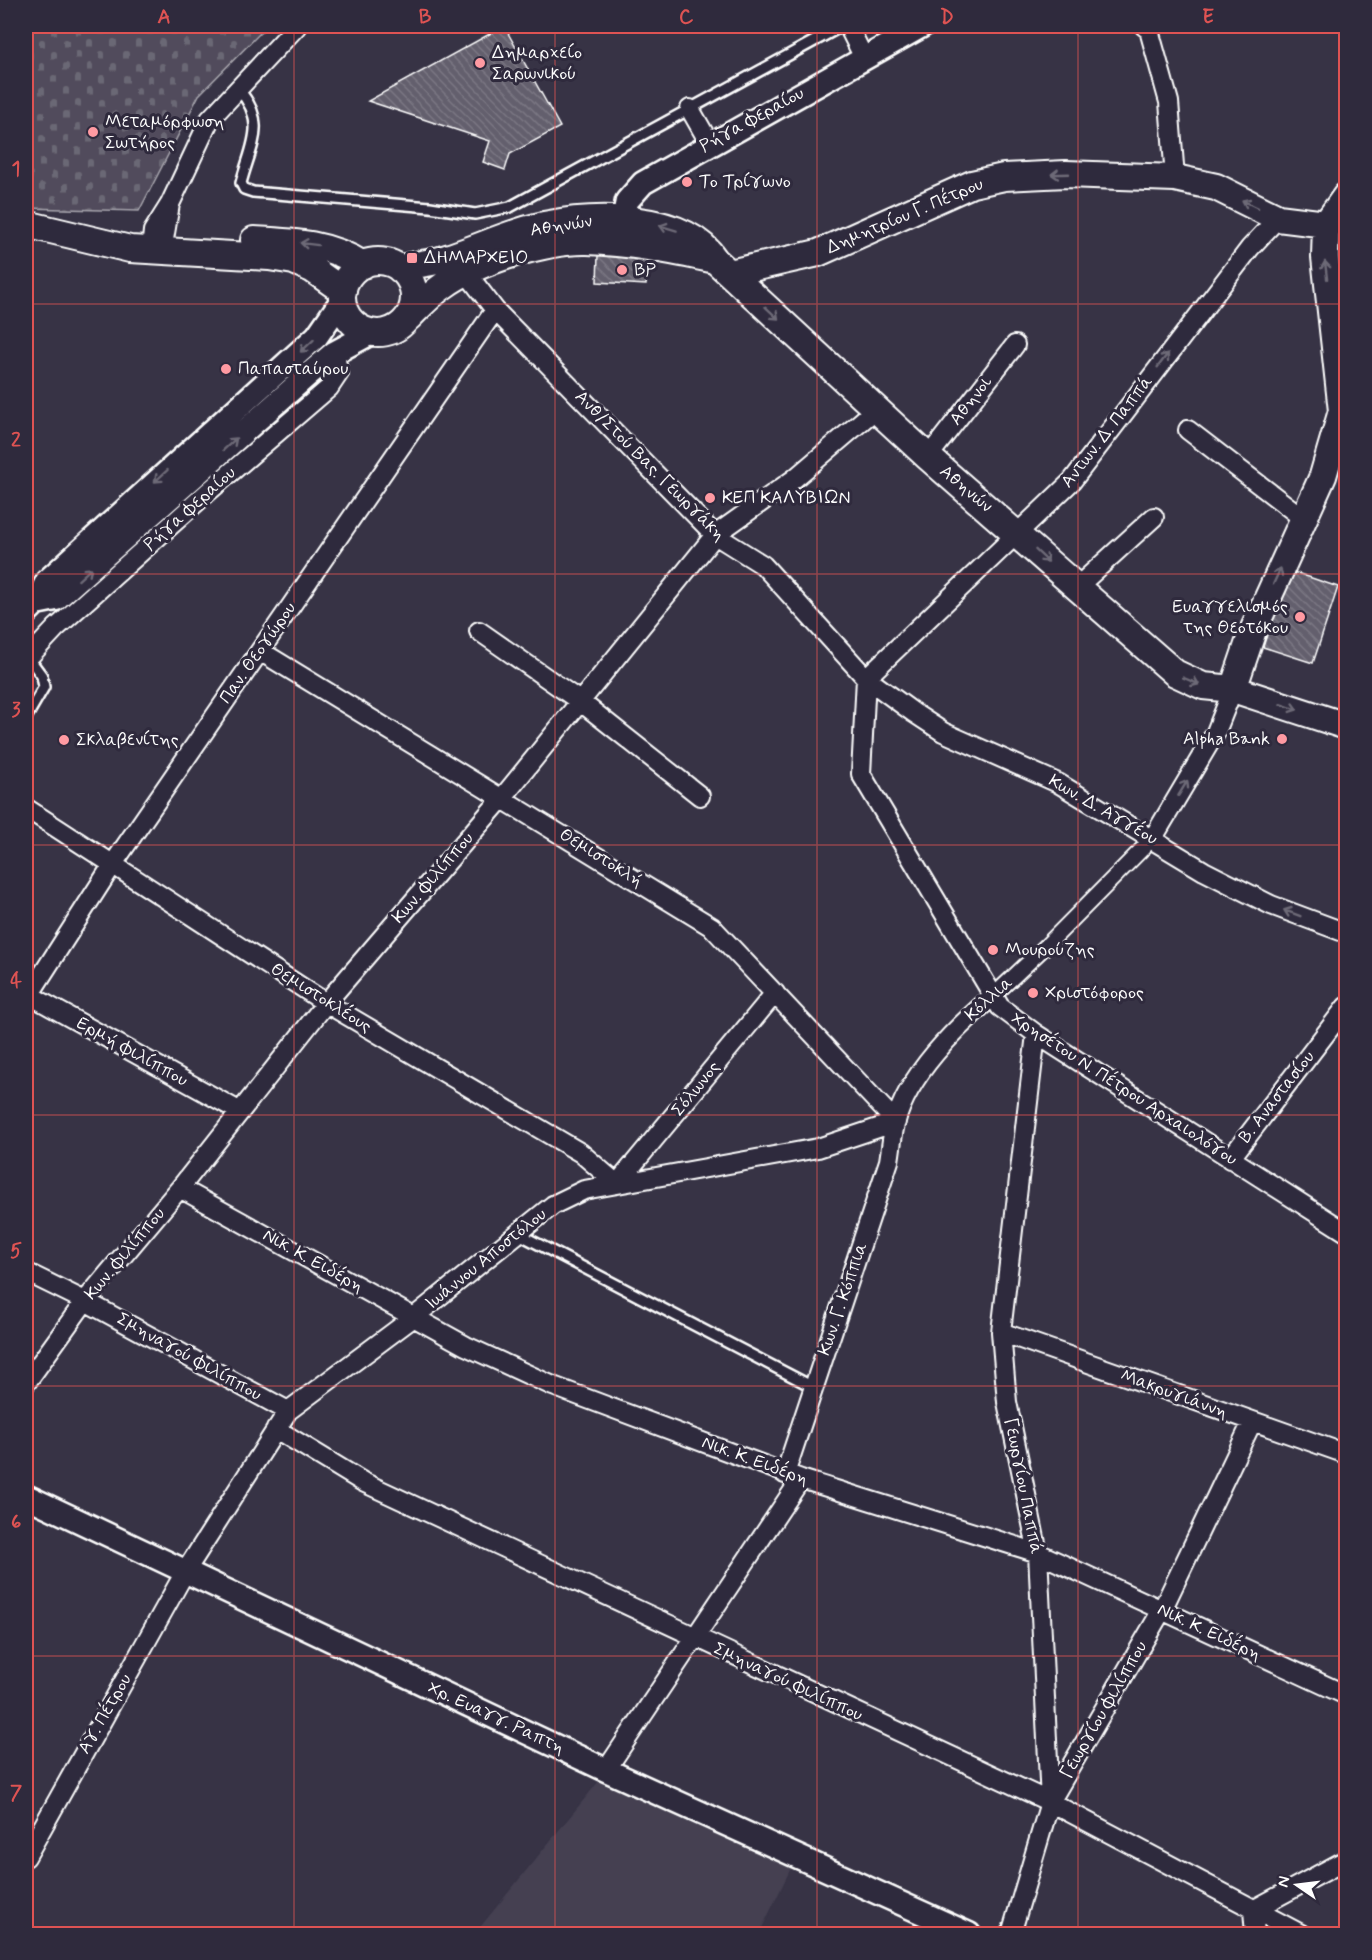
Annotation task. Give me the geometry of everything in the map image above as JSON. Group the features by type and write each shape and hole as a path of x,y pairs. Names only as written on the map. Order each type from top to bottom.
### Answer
{"main road":[{"name":"Δημητρίου Γ. Πέτρου","path":"722,267 818,253 972,184 1004,177 1066,174 1175,178 1216,187 1278,218 1326,224"},
{"path":"1233,689 1252,633 1323,476 1345,413 1324,257 1326,224 1347,196"},
{"name":"Αθηνών","path":"400,269 441,260 543,225 585,220 608,239 658,255 722,267"},
{"path":"26,224 130,249 157,243 314,244 338,251 363,265"},
{"name":"Αθηνών","path":"409,317 442,286 466,272 531,249 562,242 608,239 666,227 692,237 706,247 722,267 928,457 1175,674 1203,686 1233,689 1345,720"},
{"path":"157,243 294,261 312,268 343,296"},
{"path":"376,261 389,263 400,269 409,279 413,290 414,304 409,317 399,327 385,333 371,333 357,326 347,315 343,296 352,273 363,265 376,261"}],"street":[{"path":"157,243 170,204 210,119 297,26"},
{"path":"848,26 864,58"},
{"name":"Ρήγα Φεραίου","path":"608,239 627,201 637,187 922,26"},
{"path":"1144,26 1149,30 1169,102 1175,178"},
{"path":"690,109 710,144"},
{"name":"Αντων. Δ. Παππά","path":"866,678 1072,481 1250,248 1278,218"},
{"name":"Ανθ/Στού Βας. Γεωργάκη","path":"466,272 495,310 715,534 763,566 866,678"},
{"path":"56,628 31,608 47,581 317,336 343,296"},
{"name":"Παν. Θεογώρου","path":"27,996 112,864 495,310"},
{"name":"Ρήγα Φεραίου","path":"31,608 56,599 334,353 371,333"},
{"name":"Αθηνοι","path":"928,457 1014,345"},
{"name":"Ρήγα Φεραίου","path":"27,658 56,628 329,387 339,373 334,353"},
{"name":"Κων. Φιλίππου","path":"26,1383 85,1301 180,1188 326,1003 582,702 715,534 794,479 876,409"},
{"path":"1188,430 1304,519"},
{"path":"1076,588 1154,517"},
{"path":"479,631 582,702 700,796"},
{"name":"Θεμιστοκλή","path":"260,651 503,797 712,927 896,1122"},
{"name":"Κων. Δ. Αγγέου","path":"866,678 943,732 1058,783 1204,870 1270,905 1347,933"},
{"name":"Χρησέτου Ν. Πέτρου Αρχαιολόγου","path":"866,678 861,774 1000,1007 1036,1034 1347,1232"},
{"path":"1153,838 1216,732 1233,689"},
{"name":"Θεμιστοκλέους","path":"26,808 326,1003 581,1153 617,1184"},
{"name":"Κόλλια","path":"896,1122 914,1084 954,1030 1046,946 1153,838"},
{"name":"Σόλωνος","path":"617,1184 775,993"},
{"name":"Ερμή Φιλίππου","path":"27,996 239,1111"},
{"name":"Β. Αναστασίου","path":"1230,1159 1347,1007"},
{"name":"Γεωργίου Παππά","path":"1011,1935 1050,1802 1038,1554 1007,1402 1001,1332 1036,1034"},
{"name":"Ιωάννου Αποστόλου","path":"185,1572 288,1411 414,1317 553,1205 584,1190 818,1148 896,1122"},
{"name":"Κων. Γ. Κόππια","path":"606,1770 694,1638 793,1476 813,1387 889,1161 896,1122"},
{"name":"Νικ. Κ. Ειδέρη","path":"180,1188 466,1346 553,1386 793,1476 1038,1554 1347,1695"},
{"name":"Σμηναγού Φιλίππου","path":"26,1272 85,1301 288,1411"},
{"name":"Μακρυγιάννη","path":"1001,1332 1347,1454"},
{"name":"Γεωργίου Φιλίππου","path":"1050,1802 1162,1610 1252,1422"},
{"name":"Σμηναγού Φιλίππου","path":"276,1429 363,1482 1050,1802 1301,1935"},
{"name":"Χρ. Ευαγγ. Ραπτη","path":"26,1496 606,1770 969,1935"},
{"name":"Αγ. Πέτρου","path":"26,1857 185,1572"},
{"path":"1255,1935 1253,1910 1347,1860"}],"lane":[{"path":"239,90 250,103 257,126 241,183 244,189 430,207 475,214 510,207 842,26"},
{"path":"26,718 44,687 42,676 27,658"},
{"path":"518,1233 813,1387"}],"shaded area":[{"path":"599,1781 791,1868 759,1934 481,1934 477,1931"}],"green space":[{"path":"26,26 267,26 199,95 139,211 26,208"}],"building":[{"name":"Δημαρχείο Σαρωνικού","path":"504,26 560,127 510,154 505,170 483,162 490,141 368,101"},
{"name":"BP","path":"598,255 648,258 646,285 597,282"},
{"name":"Ευαγγελισμός της Θεοτόκου","path":"1288,570 1338,587 1313,663 1263,647"}],"place":[{"name":"Δημαρχείο Σαρωνικού","path":"480,63"},
{"name":"Μεταμόρφωση Σωτήρος","path":"93,132"},
{"name":"Το Τρίγωνο","path":"687,182"},
{"name":"ΔΗΜΑΡΧΕΙΟ","path":"412,258"},
{"name":"BP","path":"622,270"},
{"name":"Παπασταύρου","path":"226,369"},
{"name":"ΚΕΠ ΚΑΛΥΒΙΩΝ","path":"710,498"},
{"name":"Ευαγγελισμός της Θεοτόκου","path":"1300,617"},
{"name":"Alpha Bank","path":"1282,739"},
{"name":"Σκλαβενίτης","path":"64,740"},
{"name":"Μουρούζης","path":"993,950"},
{"name":"Χριστόφορος","path":"1033,993"}]}
